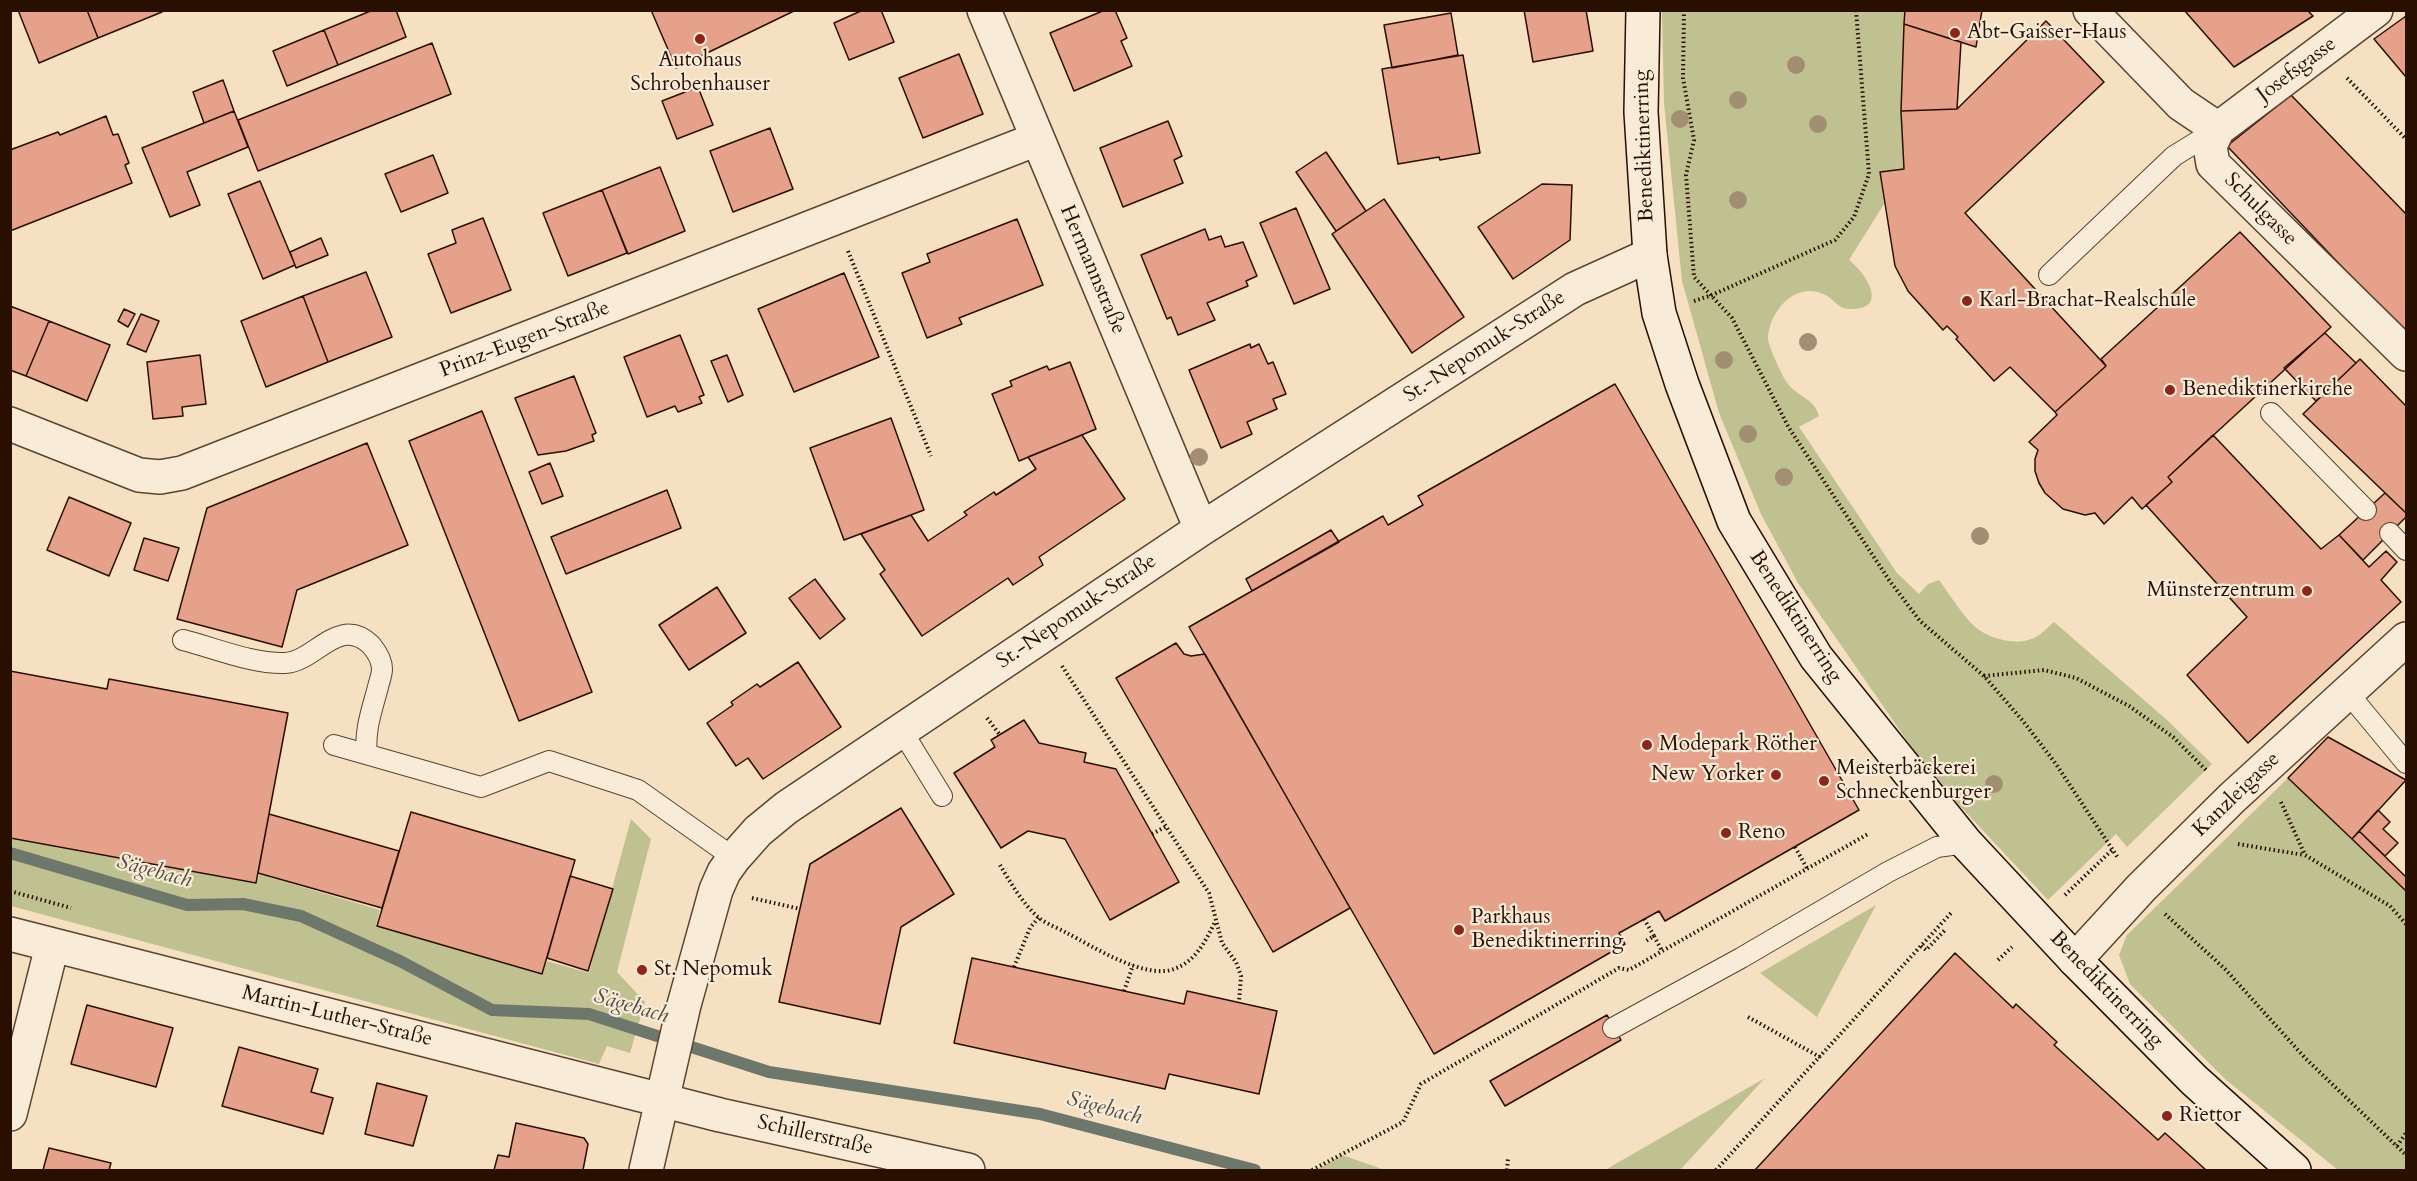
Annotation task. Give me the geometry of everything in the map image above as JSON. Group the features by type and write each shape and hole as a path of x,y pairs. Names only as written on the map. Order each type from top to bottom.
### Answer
{"street":[{"name":"Hermannstraße","path":"984,10 1201,529"},
{"name":"Benediktinerring","path":"1643,10 1641,112 1650,255 1659,313 1682,384 1734,521 1816,657 1966,843 2075,960 2194,1080 2294,1170"},
{"path":"2090,10 2181,104 2218,129"},
{"name":"Josefsgasse","path":"2218,129 2376,10"},
{"name":"Schulgasse","path":"2218,129 2210,146 2213,164 2406,354"},
{"name":"Prinz-Eugen-Straße","path":"10,424 139,475 160,477 182,473 835,220 1037,139"},
{"name":"St.-Nepomuk-Straße","path":"646,1170 684,1005 716,890 724,872 758,831 786,808 1201,529 1575,289 1650,255"},
{"name":"Kanzleigasse","path":"2075,960 2141,888 2232,798 2406,639"},
{"name":"Martin-Luther-Straße","path":"10,934 663,1099"},
{"path":"10,1114 52,946"},
{"name":"Schillerstraße","path":"663,1099 720,1115 968,1170"}],"lane":[{"path":"2049,275 2174,156 2218,129"},
{"path":"2271,413 2366,510"},
{"path":"2390,533 2406,550"},
{"path":"183,640 261,661 286,663 300,660 334,639 347,635 363,638 376,650 382,669 365,737 367,754"},
{"path":"2348,693 2406,763"},
{"path":"902,731 942,796"},
{"path":"2381,733 2406,745"},
{"path":"334,745 481,787 549,761 638,790 734,858"},
{"path":"1613,1028 1741,958 1888,872 1937,847 1966,843"}],"path":[{"path":"1684,10 1683,78 1694,140 1686,175 1695,277 1732,318 1789,428 1889,580 1920,621 1984,676 2023,721 2056,764 2121,862"},
{"path":"1688,303 1712,295 1835,240 1854,217 1869,174 1856,10"},
{"path":"2322,51 2406,139"},
{"path":"835,220 931,456"},
{"path":"1041,636 1068,674 1209,893 1222,943 1236,962 1241,976 1239,1002"},
{"path":"1984,676 2044,670 2076,678 2129,706 2174,737 2232,798"},
{"path":"2279,797 2305,855"},
{"path":"1152,834 1167,826"},
{"path":"1312,1170 1402,1122 1421,1083 1619,968 1629,970 1868,834"},
{"path":"2236,843 2305,855 2390,906 2406,924"},
{"path":"1795,847 1808,870"},
{"path":"2065,896 2112,850"},
{"path":"1000,865 1011,883 1039,917 1101,951 1149,970 1172,970 1189,962 1202,947 1216,922"},
{"path":"716,890 800,909"},
{"path":"1716,1170 1951,913"},
{"path":"2164,914 2225,969 2306,1059 2406,1155"},
{"path":"1014,967 1030,928 1039,917"},
{"path":"1644,919 1662,951"},
{"path":"1921,946 1926,950 1946,929"},
{"path":"1646,941 1654,936"},
{"path":"1124,991 1133,965"},
{"path":"1748,1017 1820,1057"},
{"path":"2397,1146 2406,1133"},
{"path":"1507,1170 1508,1158"}],"green space":[{"path":"1662,11 1905,11 1901,111 1904,169 1880,172 1884,204 1849,260 1867,281 1872,297 1869,304 1862,308 1846,309 1823,294 1813,291 1794,295 1778,309 1768,338 1779,369 1786,381 1817,410 1819,416 1799,427 1897,573 1919,594 1928,584 1939,580 1974,626 1994,637 2009,641 2024,641 2037,636 2054,622 2167,720 2212,764 2127,847 2116,834 2048,900 1930,774 1798,583 1761,514 1719,413 1682,281 1664,103"},
{"path":"2288,778 2406,891 2406,1170 2338,1170 2225,1079 2130,984 2119,955 2127,935"},
{"path":"631,819 651,839 617,972 645,1002 630,1053 607,1046 599,1064 11,906 10,839 257,884 259,874 380,910 376,925 542,975 547,961 589,973"},
{"path":"1876,905 1817,1017 1760,973"},
{"path":"1765,1078 1680,1170 1605,1170"},
{"path":"1342,1155 1385,1170 1316,1170"}],"building":[{"path":"18,10 87,10 98,38 39,63"},
{"path":"87,10 162,10 162,12 98,38"},
{"path":"373,10 396,10 406,37 338,65 324,30"},
{"name":"Autohaus Schrobenhauser","path":"651,10 796,10 676,68"},
{"path":"863,10 881,10 894,42 849,60 834,23"},
{"path":"1105,10 1115,10 1127,38 1121,41 1132,66 1074,91 1050,33"},
{"path":"1524,10 1586,10 1593,51 1533,62"},
{"name":"Abt-Gaisser-Haus","path":"1905,10 1982,10 1976,47 1904,24"},
{"path":"2184,10 2307,10 2313,16 2234,67"},
{"path":"1451,13 1458,55 1392,68 1384,25"},
{"path":"2406,16 2406,77 2374,39"},
{"path":"2046,21 2104,82 1965,213 2106,366 2055,412 2010,367 1994,381 1956,339 1958,337 1947,326 1943,330 1908,291 1895,266 1880,172 1904,169 1901,111 1957,109"},
{"path":"1904,24 1961,42 1957,109 1901,111"},
{"path":"324,30 338,65 287,86 273,51"},
{"path":"432,43 451,94 258,171 238,120"},
{"path":"959,54 983,114 923,138 899,78"},
{"path":"1463,55 1480,153 1398,164 1382,69"},
{"path":"223,80 234,111 204,123 193,92"},
{"path":"698,87 713,125 677,139 662,101"},
{"path":"2291,95 2406,214 2406,334 2227,146"},
{"path":"234,111 248,147 187,172 200,205 170,217 142,148"},
{"path":"106,116 113,135 118,134 129,163 125,165 132,183 10,231 10,150 58,132 60,135"},
{"path":"1168,121 1182,156 1174,160 1183,183 1123,207 1100,148"},
{"path":"770,128 793,189 733,212 710,151"},
{"path":"1326,152 1366,211 1336,231 1296,172"},
{"path":"433,155 448,193 401,212 385,174"},
{"path":"660,167 685,231 628,254 602,190"},
{"path":"260,181 295,265 263,279 228,194"},
{"path":"1542,184 1572,185 1570,240 1513,279 1478,227"},
{"path":"602,190 627,253 568,276 543,213"},
{"path":"1384,199 1464,317 1412,353 1332,234"},
{"path":"1296,208 1330,289 1294,304 1260,223"},
{"path":"483,218 511,290 451,313 428,254 456,243 452,230"},
{"path":"1017,219 1043,285 959,318 962,324 927,338 902,273 930,262 927,254"},
{"path":"1205,229 1209,240 1221,236 1225,247 1243,242 1257,276 1246,281 1248,286 1207,303 1215,320 1178,335 1171,317 1167,319 1141,255"},
{"name":"Benediktinerkirche","path":"2240,232 2331,327 2168,477 2172,482 2142,509 2132,497 2104,524 2095,513 2085,515 2063,509 2045,493 2039,483 2035,471 2038,450 2029,442 2057,415 2055,412 2106,366 2101,359"},
{"path":"321,238 328,255 296,268 290,252"},
{"path":"366,272 392,337 328,362 303,296"},
{"path":"844,273 879,357 794,392 758,309"},
{"path":"303,296 328,362 266,387 241,321"},
{"path":"10,306 49,321 26,376 10,370"},
{"path":"124,309 135,314 128,327 118,321"},
{"path":"141,314 159,321 146,352 127,344"},
{"path":"49,321 110,345 87,401 26,376"},
{"path":"2325,333 2356,363 2316,401 2284,368"},
{"path":"680,335 704,395 699,397 702,403 678,412 675,406 647,417 624,357"},
{"path":"1250,344 1251,348 1259,344 1268,364 1273,362 1286,394 1273,399 1277,409 1247,422 1252,434 1221,448 1189,370"},
{"path":"200,355 206,404 182,407 183,416 153,419 147,362"},
{"path":"727,355 743,395 728,402 711,361"},
{"path":"2360,359 2406,406 2406,513 2303,414"},
{"path":"1070,362 1096,429 1019,461 992,394 1012,386 1010,381 1047,366 1049,370"},
{"path":"574,376 596,433 592,435 594,441 566,451 538,455 515,398"},
{"path":"1615,384 1859,810 1665,921 1659,911 1619,933 1625,944 1434,1054 1189,627 1383,516 1388,525 1423,505 1418,496"},
{"path":"482,411 592,692 519,721 409,441"},
{"path":"891,418 924,510 844,540 810,448"},
{"path":"1082,435 1125,499 1039,557 1043,565 1013,585 1008,578 922,636 880,574 885,570 861,534 911,515 928,541 967,515 964,512 994,492 996,495 1036,469 1028,457"},
{"name":"Münsterzentrum","path":"2213,435 2321,549 2339,535 2369,567 2386,551 2397,562 2381,580 2401,602 2248,743 2187,675 2247,617 2146,505 2172,482 2168,477"},
{"path":"367,443 408,545 297,590 282,647 177,619 207,508"},
{"path":"550,463 563,496 542,504 529,472"},
{"path":"667,490 681,528 566,574 551,537"},
{"path":"2385,493 2406,513 2406,517 2363,560 2339,535"},
{"path":"69,497 131,523 109,576 47,550"},
{"path":"1331,530 1339,542 1252,591 1246,579"},
{"path":"144,538 179,548 168,581 134,570"},
{"path":"815,579 845,619 820,639 789,598"},
{"path":"717,587 746,633 689,670 659,625"},
{"path":"1176,643 1184,654 1191,656 1205,654 1350,908 1273,952 1116,678"},
{"path":"798,662 841,727 763,779 748,758 736,766 707,723 757,684 760,687"},
{"path":"10,671 107,689 109,679 288,713 256,883 10,838"},
{"path":"1024,720 1039,743 1086,753 1084,762 1116,769 1179,882 1110,920 1065,839 1028,831 1001,848 954,773 995,747 991,740"},
{"path":"2328,737 2406,780 2352,839 2288,778"},
{"path":"901,808 954,894 901,927 880,1024 779,1002 810,864"},
{"path":"2378,810 2390,822 2383,829 2398,843 2385,856 2359,831"},
{"path":"411,812 575,860 542,974 377,926"},
{"path":"269,814 399,851 382,908 258,873"},
{"path":"2359,831 2406,877 2406,891 2352,839"},
{"path":"570,876 613,889 588,971 547,958"},
{"path":"1955,953 2013,1008 2016,1004 2057,1042 2054,1045 2158,1140 2165,1133 2206,1170 1755,1170"},
{"path":"972,958 1184,1004 1187,991 1277,1011 1259,1094 1169,1074 1165,1089 954,1043"},
{"path":"87,1005 173,1028 156,1087 71,1064"},
{"path":"1607,1015 1621,1040 1505,1106 1490,1081"},
{"path":"239,1047 318,1069 311,1092 333,1098 323,1134 222,1106"},
{"path":"377,1083 427,1096 413,1146 365,1134"},
{"path":"516,1123 584,1138 588,1144 583,1170 494,1170 498,1155 509,1157"},
{"path":"49,1148 111,1163 109,1170 43,1170"}],"waterway":[{"name":"Sägebach","path":"10,853 187,905 243,904 301,916 400,961 492,1010 589,1014 769,1072 1040,1114 1255,1170"}],"place":[{"name":"Abt-Gaisser-Haus","path":"1955,33"},
{"name":"Autohaus Schrobenhauser","path":"700,39"},
{"name":"Karl-Brachat-Realschule","path":"1967,301"},
{"name":"Benediktinerkirche","path":"2170,390"},
{"name":"Münsterzentrum","path":"2307,591"},
{"name":"Modepark Röther","path":"1647,745"},
{"name":"New Yorker","path":"1776,775"},
{"name":"Meisterbäckerei Schneckenburger","path":"1824,781"},
{"name":"Reno","path":"1726,833"},
{"name":"Parkhaus Benediktinerring","path":"1459,930"},
{"name":"St. Nepomuk","path":"642,970"},
{"name":"Riettor","path":"2167,1116"}]}
